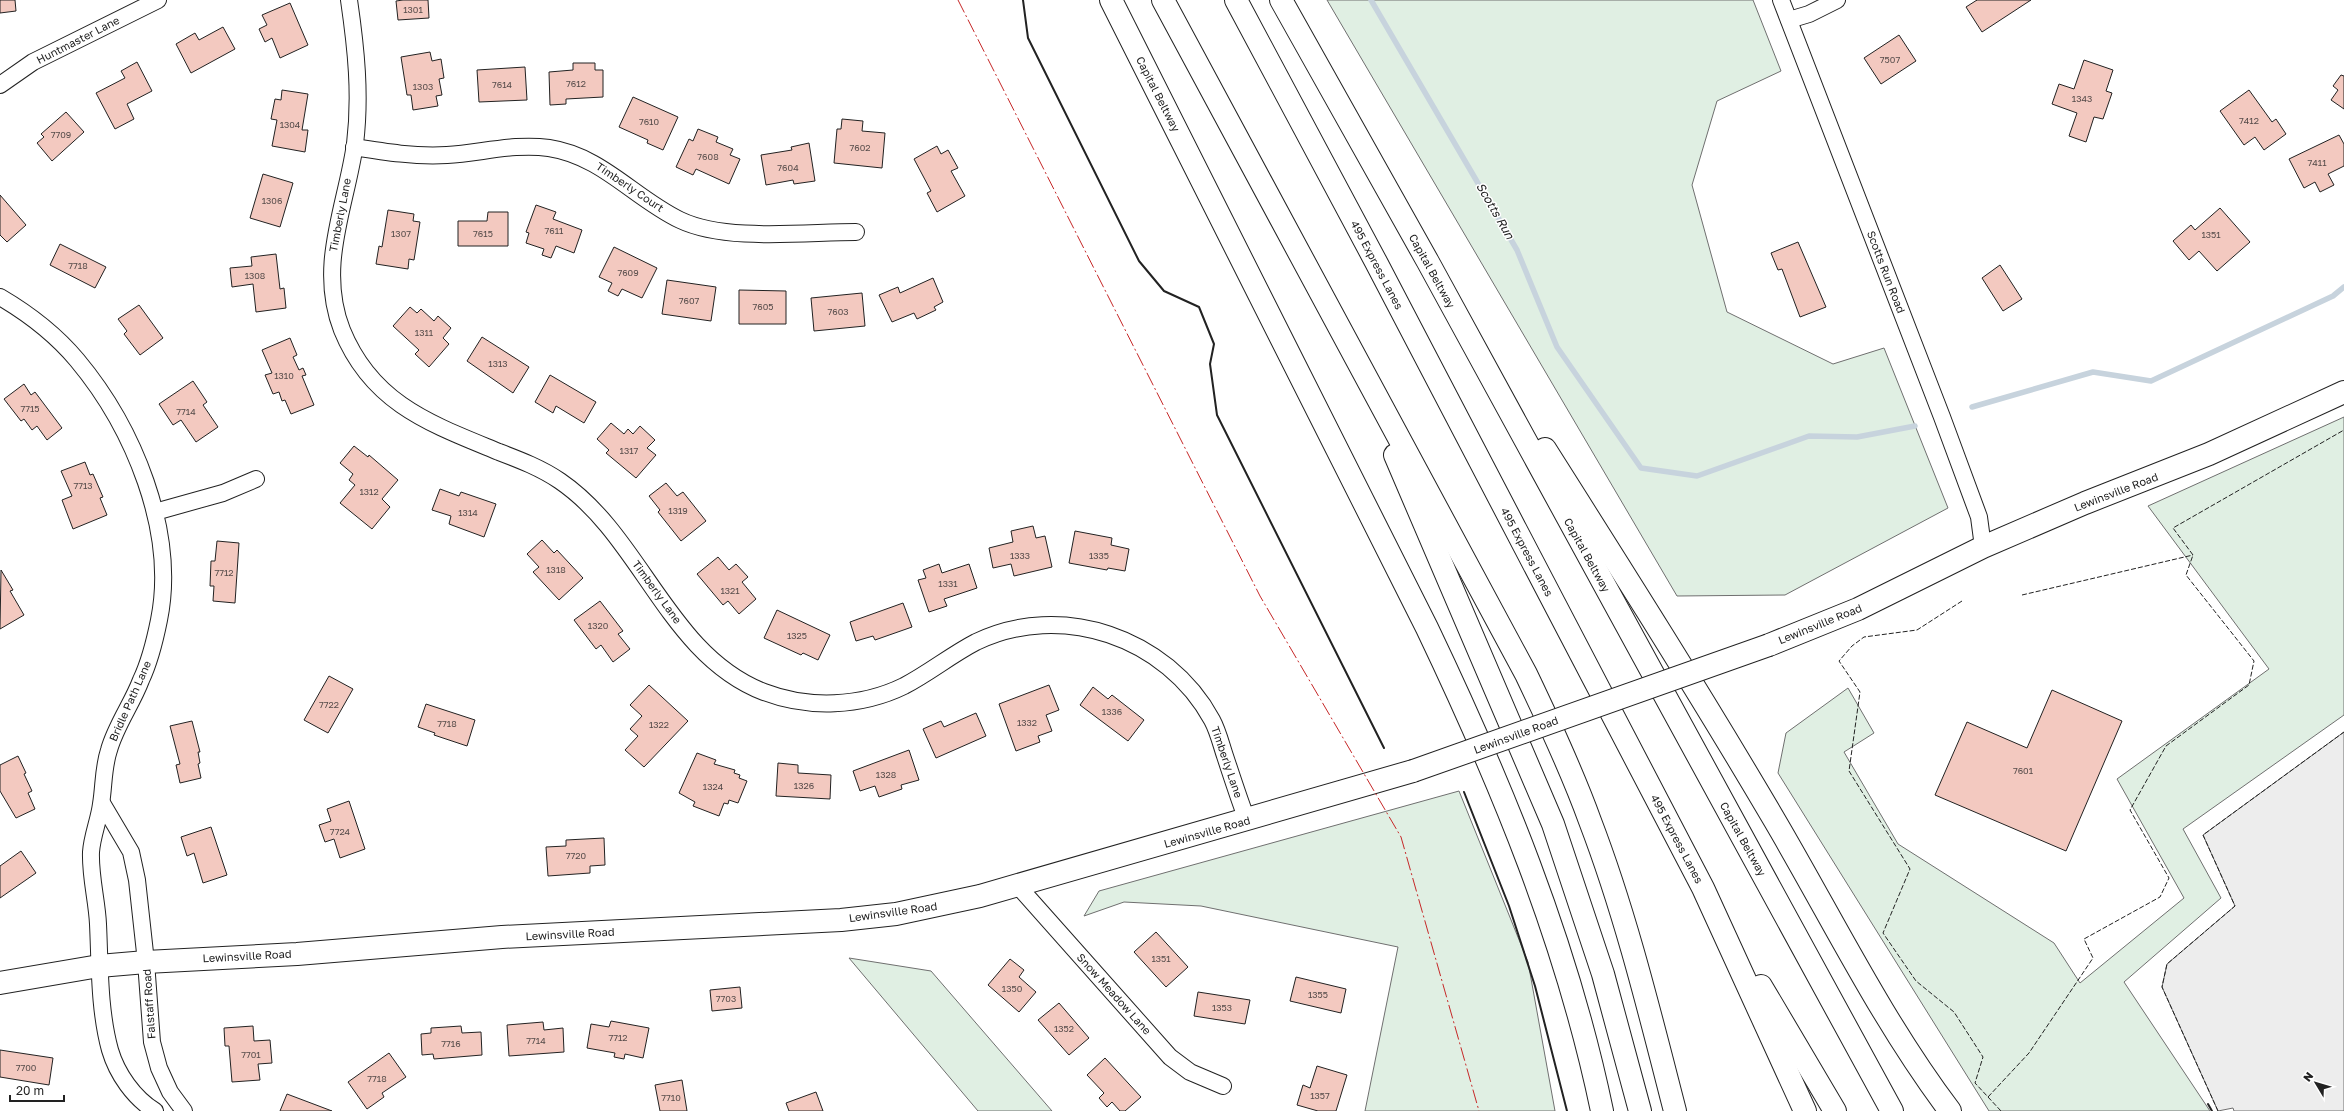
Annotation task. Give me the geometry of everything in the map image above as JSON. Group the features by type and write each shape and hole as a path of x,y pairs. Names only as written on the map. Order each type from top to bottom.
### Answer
{"main road":[{"name":"Capital Beltway","path":"1111,0 1427,628 1469,715 1508,808 1543,900 1573,995 1602,1111"},
{"path":"1163,0 1526,674 1562,753 1590,821 1615,894 1635,960 1675,1111"},
{"name":"495 Express Lanes","path":"1236,0 1376,262 1703,888 1805,1111"},
{"name":"Capital Beltway","path":"1281,0 1428,262 1892,1111"},
{"path":"1428,262 1704,702 1893,1027 1950,1111"},
{"path":"1338,323 1553,824 1603,974 1640,1111"},
{"name":"Lewinsville Road","path":"0,983 99,966 146,962 297,954 502,937 841,920 937,907 1018,886 1413,771 1769,645 1858,609 1983,547 2085,503 2209,454 2344,392"},
{"path":"1703,888 1835,1111"}],"street":[{"name":"Huntmaster Lane","path":"0,86 33,62 158,0"},
{"name":"Timberly Lane","path":"349,0 358,73 358,111 354,147 335,233 331,276 334,303 342,328 358,360 370,378 390,398 411,414 436,426 531,465 559,480 585,501 608,524 698,647 717,665 739,680 764,692 793,701 822,704 850,702 877,697 902,687 977,642 1004,632 1030,627 1055,625 1084,628 1110,634 1136,645 1161,661 1182,679 1199,700 1214,723 1247,820"},
{"name":"Scotts Run Road","path":"1781,0 1942,417 1979,517 1983,547"},
{"path":"1789,20 1809,14 1837,0"},
{"name":"Timberly Court","path":"354,147 412,155 446,155 523,146 549,148 575,154 600,165 657,207 681,220 704,228 731,233 856,232"},
{"name":"Bridle Path Lane","path":"0,297 19,308 48,331 76,359 98,387 120,424 144,479 155,512 162,547 163,581 160,617 153,649 141,681 108,750 103,779 102,802 91,852 98,922 99,966 103,1011 110,1051 120,1073 132,1092 155,1111"},
{"path":"155,512 224,493 256,479"},
{"path":"102,802 131,852 137,880 146,962"},
{"name":"Snow Meadow Lane","path":"1018,886 1170,1057 1190,1072 1223,1086"},
{"name":"Falstaff Road","path":"146,962 152,1042 165,1080 184,1111"}],"green space":[{"path":"1327,0 1753,0 1781,71 1717,101 1692,185 1727,312 1833,364 1884,348 1948,508 1785,595 1677,596"},
{"path":"2344,417 2344,715 2183,829 2221,898 2124,982 2210,1111 1989,1111 1778,773 1786,733 1848,688 1874,733 1844,752 1898,844 2054,943 2080,983 2184,898 2117,779 2269,669 2148,506"},
{"path":"1459,791 1528,962 1555,1111 1365,1111 1398,947 1201,906 1124,902 1084,916 1099,891"},
{"path":"849,958 931,971 1052,1111 978,1111"}],"shaded area":[{"path":"2344,732 2344,1111 2234,1111 2233,1108 2218,1111 2162,987 2167,964 2235,906 2203,835"}],"building":[{"path":"0,0 15,0 16,11 0,13"},
{"path":"428,0 429,18 398,20 396,1"},
{"path":"1977,0 2031,0 1982,32 1966,7"},
{"path":"290,3 308,45 280,58 272,38 265,42 259,29 267,25 262,15"},
{"path":"223,27 235,49 191,73 176,44 195,33 199,40"},
{"path":"1899,35 1916,61 1881,84 1864,58"},
{"path":"430,52 432,61 441,59 444,78 439,79 442,95 436,96 438,106 413,110 411,95 407,95 401,57"},
{"path":"2084,60 2113,70 2106,91 2112,93 2103,119 2094,117 2086,142 2069,136 2077,113 2052,104 2059,84 2074,89"},
{"path":"137,62 152,91 127,104 134,119 115,129 96,93 125,78 121,71"},
{"path":"573,63 595,63 595,70 603,70 603,97 566,99 566,104 550,105 549,72 573,70"},
{"path":"525,67 527,100 479,102 477,70"},
{"path":"2341,75 2344,76 2344,109 2331,100 2338,90 2333,86"},
{"path":"282,90 308,94 302,130 308,130 305,152 272,146 277,120 271,119 275,99 281,100"},
{"path":"2249,90 2272,122 2276,119 2286,134 2264,150 2255,137 2244,145 2220,111"},
{"path":"633,97 678,117 663,150 647,143 648,140 619,127"},
{"path":"66,112 84,132 52,161 37,143 44,137 41,134"},
{"path":"842,119 863,121 862,131 885,133 882,168 834,163 837,129 841,129"},
{"path":"698,129 718,137 716,142 733,149 730,155 740,159 729,184 696,169 693,175 676,167 689,139 693,141"},
{"path":"2339,135 2344,144 2344,166 2328,174 2334,185 2320,192 2315,182 2304,188 2289,159"},
{"path":"809,143 815,181 794,184 793,180 766,185 761,155 792,150 791,147"},
{"path":"937,146 941,154 948,150 958,168 951,171 965,196 937,212 927,193 931,191 914,159"},
{"path":"263,174 293,183 280,227 250,218"},
{"path":"0,195 26,225 7,242 0,235"},
{"path":"536,205 556,212 553,219 582,230 574,253 556,246 551,258 542,255 544,249 526,243 529,233 526,232"},
{"path":"2220,208 2250,242 2217,271 2199,251 2189,260 2173,241 2191,225 2195,230"},
{"path":"388,210 414,214 413,221 420,222 414,260 409,259 408,269 376,264 379,246 382,247"},
{"path":"488,212 508,212 508,246 458,246 458,221 487,221"},
{"path":"1798,242 1826,307 1800,317 1782,269 1778,270 1771,253"},
{"path":"60,244 106,267 95,288 50,265"},
{"path":"614,247 657,268 642,298 622,289 618,296 608,291 612,283 599,277"},
{"path":"276,254 280,289 284,288 286,308 256,312 253,284 232,287 230,268 252,266 251,257"},
{"path":"2000,265 2022,299 2003,311 1982,278"},
{"path":"933,278 943,302 934,307 936,310 917,319 914,313 892,322 879,295 898,287 900,293"},
{"path":"667,280 716,287 711,321 662,314"},
{"path":"739,290 786,291 786,324 739,324"},
{"path":"862,293 865,326 814,331 811,298"},
{"path":"139,305 163,338 140,355 124,334 127,331 118,319"},
{"path":"410,307 417,313 421,309 434,321 438,316 451,328 443,338 449,344 429,367 415,354 419,350 393,326"},
{"path":"482,337 529,367 513,393 467,361"},
{"path":"290,338 297,355 293,357 299,370 303,368 306,375 302,376 314,405 291,414 285,400 282,401 279,392 273,394 265,375 272,373 262,350"},
{"path":"550,375 596,402 584,423 556,406 553,413 535,402"},
{"path":"193,381 207,402 203,405 218,427 196,442 181,420 173,425 159,404"},
{"path":"24,384 31,395 35,392 62,428 47,440 37,426 32,430 24,419 21,421 4,399"},
{"path":"611,423 624,434 628,429 633,434 640,426 655,440 647,448 656,455 636,478 606,453 609,450 597,439"},
{"path":"354,446 368,457 369,455 398,480 382,499 390,507 372,529 340,503 355,485 349,480 353,474 340,463"},
{"path":"85,462 90,475 93,474 103,497 100,498 107,515 73,529 62,500 72,496 61,471"},
{"path":"666,483 677,496 683,492 706,521 681,541 658,512 660,510 649,496"},
{"path":"440,489 459,496 461,492 496,504 484,537 449,524 451,516 432,510"},
{"path":"1033,526 1036,538 1045,536 1052,567 1014,576 1011,564 993,568 989,548 1013,542 1011,531"},
{"path":"1075,531 1112,538 1111,545 1129,549 1125,571 1108,568 1107,570 1069,563"},
{"path":"542,540 554,553 557,550 583,578 559,600 533,572 539,567 527,554"},
{"path":"217,541 239,543 235,603 213,601 214,586 210,586 211,561 215,561"},
{"path":"718,557 729,570 736,564 748,577 742,582 756,599 739,614 728,601 723,605 697,574"},
{"path":"939,564 942,573 969,564 977,588 944,599 947,606 929,612 918,580 926,578 923,570"},
{"path":"1,570 13,590 10,591 24,615 0,629"},
{"path":"600,601 623,631 618,634 630,649 613,662 601,645 596,649 574,620"},
{"path":"903,603 912,627 875,640 873,636 856,641 850,622"},
{"path":"777,610 830,635 818,660 803,653 801,655 764,638"},
{"path":"329,676 353,689 328,733 304,720"},
{"path":"649,685 688,721 644,767 625,750 638,736 630,729 642,716 630,705"},
{"path":"1049,685 1059,710 1046,715 1052,731 1038,736 1040,742 1016,751 999,704"},
{"path":"1093,687 1108,699 1112,695 1144,720 1128,741 1080,705"},
{"path":"2052,690 2122,721 2066,851 1935,795 1967,722 2027,748"},
{"path":"426,704 475,720 467,746 434,735 435,733 418,727"},
{"path":"976,713 986,736 936,758 923,729 941,721 944,727"},
{"path":"192,721 200,752 198,752 200,763 198,764 201,778 180,783 176,765 180,764 170,726"},
{"path":"909,750 919,780 901,785 902,789 879,797 875,786 860,791 853,771"},
{"path":"697,753 716,760 714,764 735,770 734,773 740,775 739,778 747,781 738,803 729,800 728,804 724,803 719,816 693,806 695,802 679,793"},
{"path":"18,756 32,791 28,793 35,809 16,818 0,791 0,765"},
{"path":"778,763 798,765 798,773 831,775 830,799 776,796"},
{"path":"349,801 365,849 340,858 334,839 325,842 319,825 331,821 327,809"},
{"path":"211,827 227,875 203,883 194,853 187,856 181,837"},
{"path":"604,838 605,865 590,866 590,873 548,876 546,847 566,846 566,840"},
{"path":"21,851 36,873 0,898 0,866"},
{"path":"1156,932 1188,967 1166,987 1134,952"},
{"path":"1010,959 1024,970 1019,977 1036,992 1019,1012 988,985"},
{"path":"1296,977 1346,989 1341,1013 1290,1001"},
{"path":"740,987 742,1008 712,1011 710,990"},
{"path":"1198,992 1250,1000 1245,1024 1194,1016"},
{"path":"1059,1003 1089,1038 1069,1055 1038,1020"},
{"path":"611,1021 649,1028 643,1058 625,1054 624,1059 614,1057 615,1053 587,1048 591,1024 609,1027"},
{"path":"543,1022 544,1030 563,1028 564,1052 509,1056 507,1025"},
{"path":"253,1026 254,1041 270,1040 272,1063 258,1064 260,1080 232,1082 229,1046 225,1046 224,1028"},
{"path":"461,1026 462,1033 481,1032 482,1055 434,1059 433,1054 422,1055 421,1034 431,1033 431,1028"},
{"path":"0,1050 53,1058 49,1085 0,1077"},
{"path":"389,1053 406,1077 382,1093 384,1097 367,1109 348,1082"},
{"path":"1105,1058 1141,1097 1125,1111 1120,1111 1112,1102 1107,1107 1099,1098 1104,1093 1087,1075"},
{"path":"1317,1066 1347,1075 1336,1111 1318,1111 1297,1105 1303,1085 1310,1088"},
{"path":"682,1080 687,1111 660,1111 655,1085"},
{"path":"816,1092 823,1111 789,1111 786,1103"},
{"path":"287,1094 332,1111 280,1111"}],"waterway":[{"name":"Scotts Run","path":"1371,0 1517,250 1557,347 1641,468 1697,476 1809,436 1857,437 1915,426"},
{"path":"1972,407 2093,372 2151,381 2333,296 2344,287"}],"fence":[{"path":"2193,555 2173,528 2344,430"},
{"path":"2022,595 2193,555"},
{"path":"1988,1097 2029,1053 2093,958 2084,939 2160,897 2169,878 2130,810 2166,746 2249,685 2254,661 2186,575 2193,555"},
{"path":"1962,601 1917,630 1864,637 1852,646 1839,661 1860,692 1849,771 1910,869 1883,933 1916,981 1954,1012 1983,1057 1975,1083 2001,1111"},
{"path":"2218,1111 2162,987 2167,964 2235,906 2203,835 2344,732"}],"wall":[{"path":"1023,0 1028,38 1139,261 1164,291 1199,307 1214,344 1210,364 1217,415 1384,748"},
{"path":"1464,792 1509,906 1535,986 1567,1111"},
{"path":"2208,1104 2212,1111"}],"power":[{"path":"958,0 1260,596 1401,837 1479,1111"}]}
